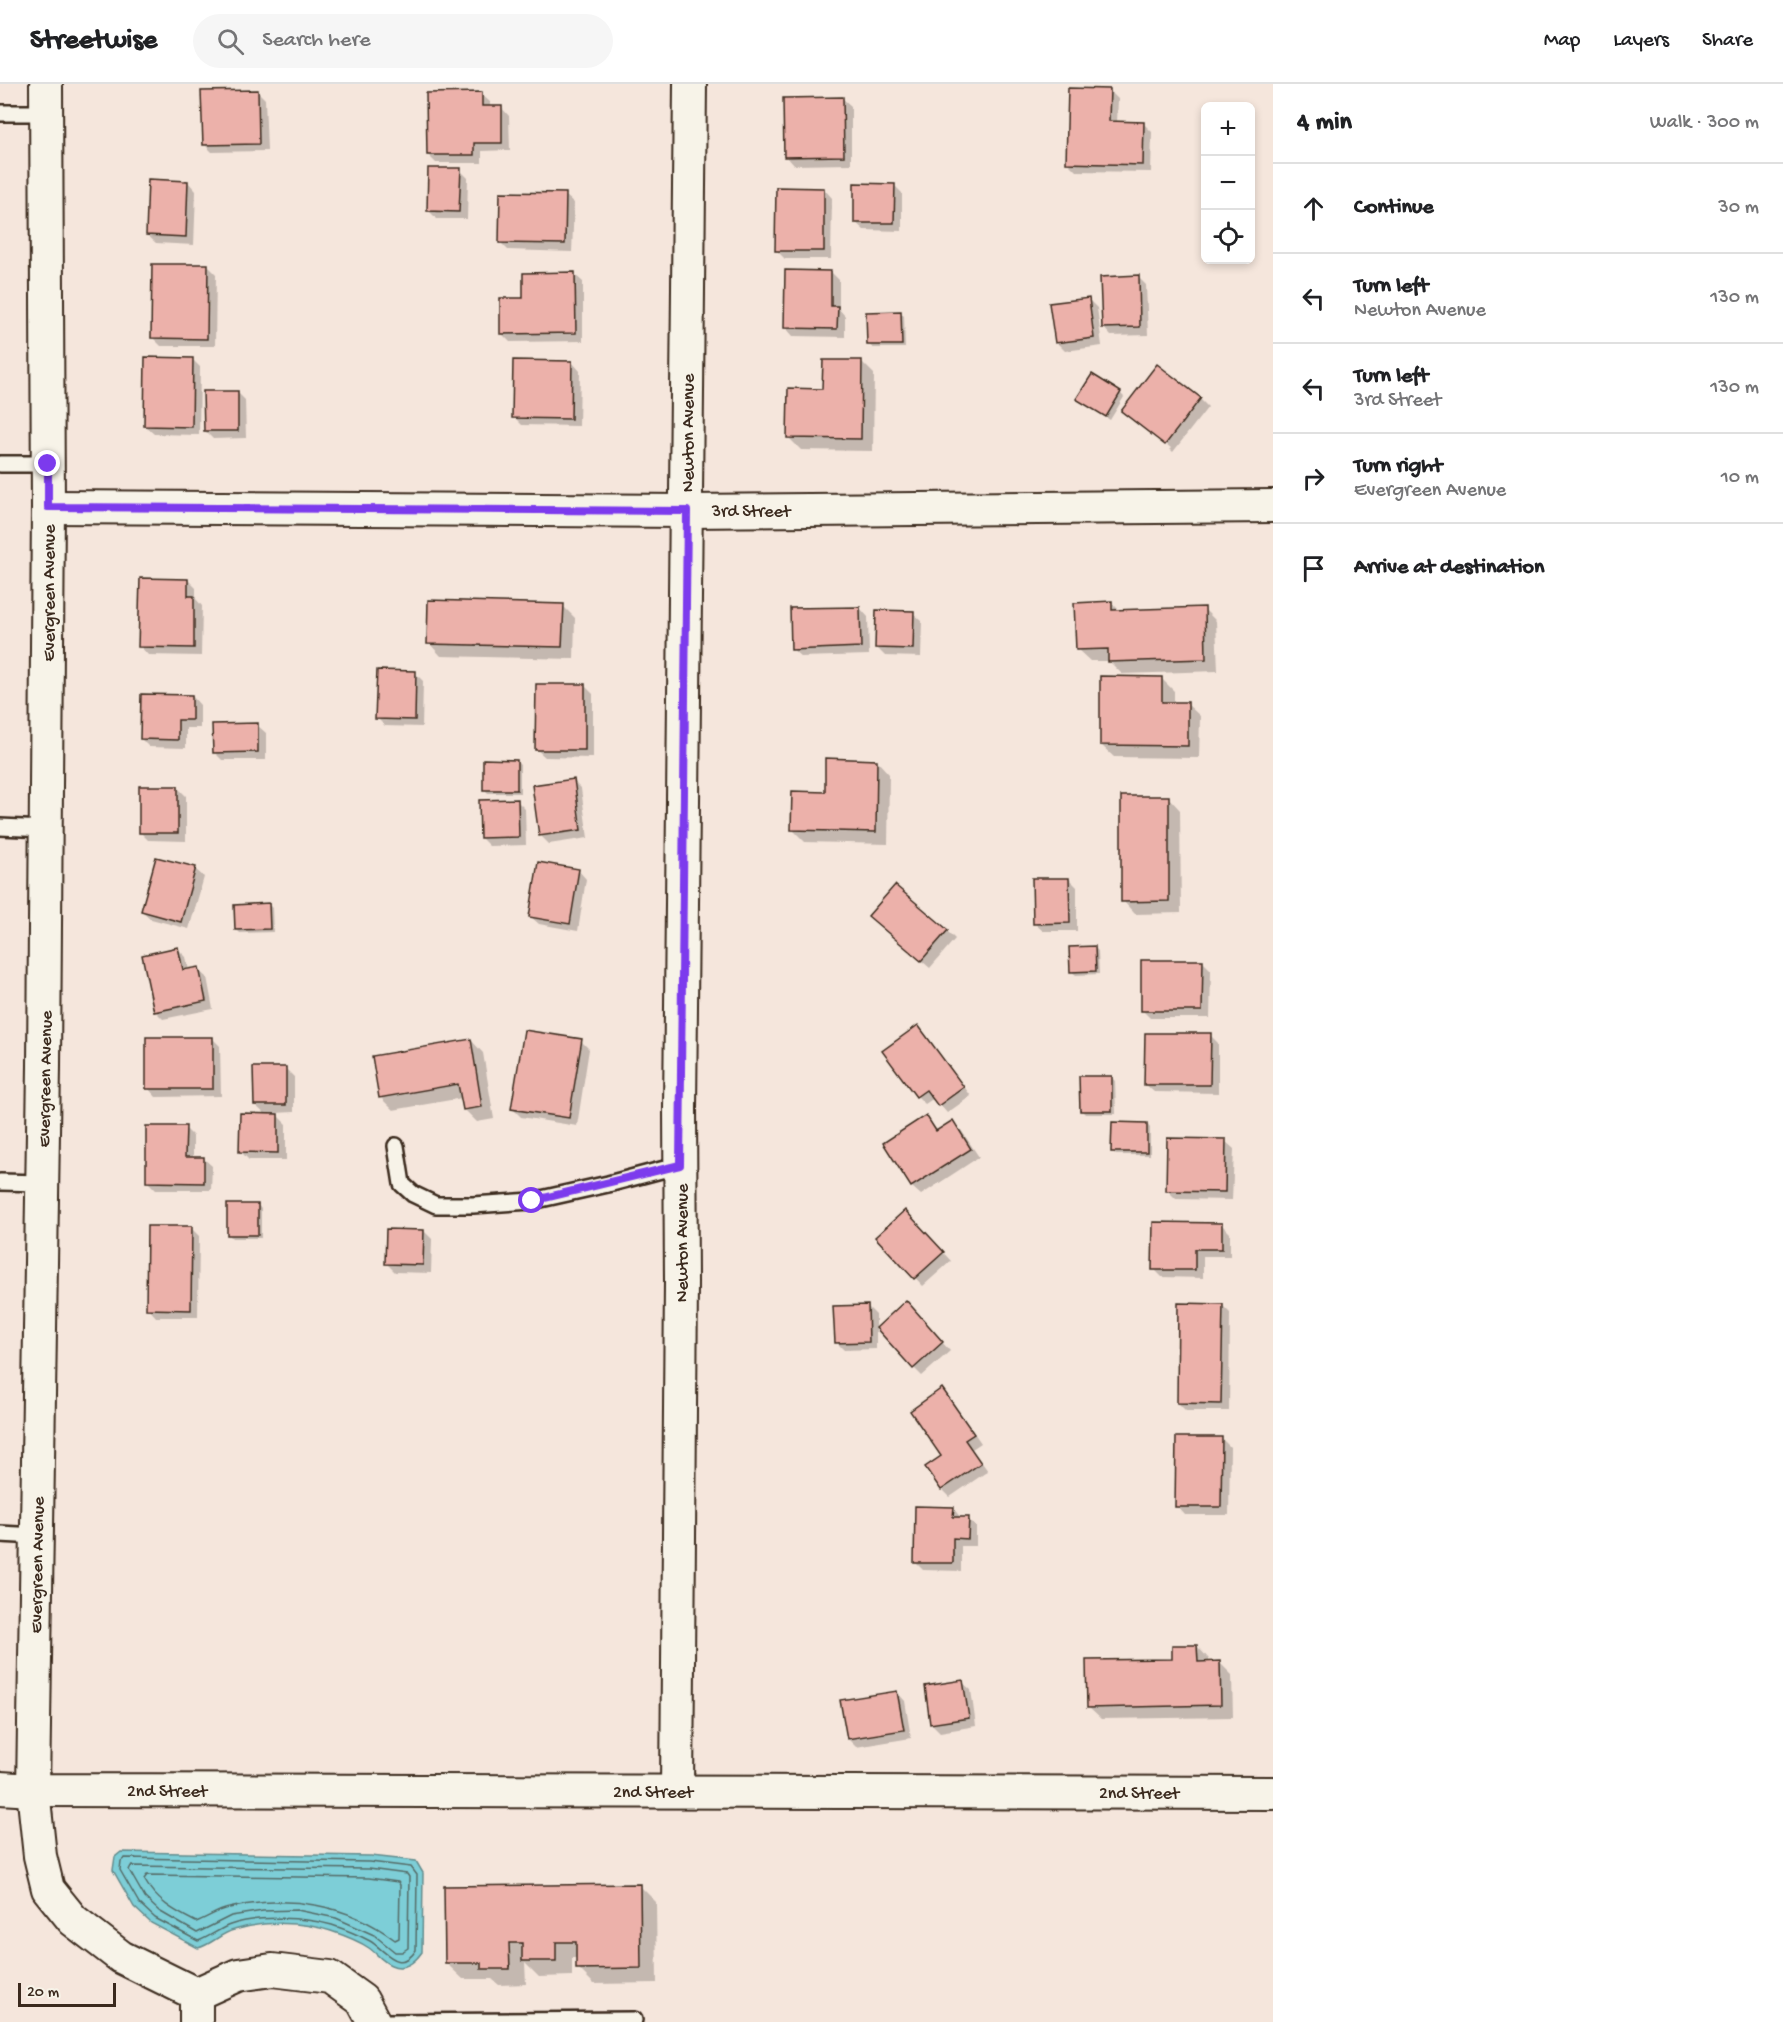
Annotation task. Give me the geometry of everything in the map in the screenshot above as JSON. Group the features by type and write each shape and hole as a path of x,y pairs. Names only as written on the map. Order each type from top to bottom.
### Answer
{"street":[{"name":"Newton Avenue","path":"677,1791 690,84"},
{"name":"Evergreen Avenue","path":"46,99 48,464 46,828 33,1790 40,1856 48,1889 73,1920 121,1957 196,2008"},
{"name":"3rd Street","path":"48,507 687,511 1273,506"},
{"name":"2nd Street","path":"0,1788 33,1790 1273,1793"},
{"path":"196,2008 238,1975 272,1970 330,1977 362,2000 374,2022"}],"lane":[{"path":"0,113 46,99"},
{"path":"0,464 48,464"},
{"path":"0,827 46,828"},
{"path":"396,1146 402,1184 412,1194 436,1205 532,1201 680,1165"},
{"path":"0,1182 42,1183"},
{"path":"0,1534 37,1536"},
{"path":"389,2022 634,2020"}],"water":[{"path":"121,1852 371,1856 416,1861 423,1873 422,1952 409,1964 396,1967 385,1962 365,1945 346,1936 307,1925 282,1923 234,1930 198,1948 151,1923 134,1907 113,1870 115,1857"}],"building":[{"path":"1068,88 1110,89 1109,121 1144,122 1143,165 1066,163"},
{"path":"258,90 259,144 203,145 201,91"},
{"path":"482,92 482,106 502,106 502,143 474,143 474,155 427,155 426,93"},
{"path":"843,97 844,156 784,157 783,98"},
{"path":"428,168 461,168 459,212 427,211"},
{"path":"148,179 188,181 186,237 146,235"},
{"path":"854,183 895,184 894,223 854,223"},
{"path":"776,187 824,188 824,251 775,251"},
{"path":"500,192 566,193 565,244 499,243"},
{"path":"152,264 208,264 207,339 151,338"},
{"path":"785,270 831,271 831,306 838,306 837,329 784,328"},
{"path":"575,272 576,333 500,334 500,298 523,298 523,273"},
{"path":"1139,275 1140,327 1102,328 1100,277"},
{"path":"1089,298 1094,338 1055,343 1049,303"},
{"path":"901,311 902,345 867,345 866,312"},
{"path":"145,357 193,358 192,427 144,426"},
{"path":"513,360 572,361 571,419 512,418"},
{"path":"823,360 862,360 861,439 787,438 788,388 822,389"},
{"path":"1157,364 1201,398 1165,445 1121,411"},
{"path":"1092,374 1121,392 1106,417 1076,399"},
{"path":"203,391 238,391 238,431 204,431"},
{"path":"140,578 188,579 188,596 194,596 194,648 138,647"},
{"path":"428,600 564,604 562,647 427,644"},
{"path":"1112,601 1112,610 1205,607 1206,659 1108,662 1108,649 1076,650 1074,603"},
{"path":"860,607 861,647 791,650 790,608"},
{"path":"876,610 914,611 913,649 875,648"},
{"path":"377,670 416,671 415,720 375,719"},
{"path":"1100,676 1162,677 1162,702 1188,702 1188,746 1100,745"},
{"path":"536,684 585,684 585,750 535,750"},
{"path":"141,694 192,695 192,720 178,720 178,740 140,739"},
{"path":"258,723 258,752 213,753 212,724"},
{"path":"825,758 877,760 876,832 791,830 792,791 825,792"},
{"path":"483,759 517,760 517,790 483,790"},
{"path":"574,779 581,830 539,836 532,785"},
{"path":"139,786 178,786 178,833 139,833"},
{"path":"1121,796 1169,796 1169,901 1121,902"},
{"path":"518,799 519,837 480,838 479,800"},
{"path":"156,857 196,867 181,922 141,911"},
{"path":"538,862 579,869 570,924 529,917"},
{"path":"1032,878 1069,878 1070,923 1033,924"},
{"path":"895,885 948,930 921,961 868,916"},
{"path":"269,903 270,929 235,930 234,905"},
{"path":"1095,946 1096,971 1070,972 1069,947"},
{"path":"178,947 183,970 199,967 206,1001 154,1012 142,955"},
{"path":"1141,960 1203,960 1202,1011 1141,1011"},
{"path":"918,1025 964,1087 938,1106 926,1090 916,1097 882,1051"},
{"path":"524,1030 582,1039 569,1118 511,1109"},
{"path":"1145,1033 1211,1033 1210,1085 1144,1085"},
{"path":"146,1037 213,1037 213,1089 146,1089"},
{"path":"471,1039 482,1107 463,1110 458,1084 379,1098 372,1056"},
{"path":"253,1067 286,1067 286,1105 254,1105"},
{"path":"1079,1076 1112,1076 1112,1111 1080,1111"},
{"path":"240,1113 278,1114 278,1153 239,1152"},
{"path":"926,1115 936,1131 953,1120 971,1149 911,1187 883,1143"},
{"path":"1112,1122 1147,1123 1147,1152 1111,1152"},
{"path":"146,1126 186,1126 185,1157 204,1157 204,1183 146,1182"},
{"path":"1167,1138 1226,1139 1225,1192 1166,1191"},
{"path":"227,1204 258,1204 258,1235 227,1235"},
{"path":"905,1210 944,1252 914,1279 875,1237"},
{"path":"1153,1222 1222,1223 1222,1249 1195,1249 1195,1270 1152,1270"},
{"path":"147,1226 192,1226 191,1310 146,1309"},
{"path":"386,1229 424,1230 423,1265 385,1264"},
{"path":"906,1300 943,1342 913,1369 876,1328"},
{"path":"1178,1303 1223,1304 1221,1404 1177,1403"},
{"path":"868,1305 869,1342 835,1343 833,1306"},
{"path":"942,1388 974,1434 965,1440 981,1463 941,1490 925,1467 941,1456 910,1411"},
{"path":"1176,1437 1222,1437 1221,1507 1175,1507"},
{"path":"915,1506 954,1507 953,1517 969,1517 968,1539 953,1538 953,1563 914,1563"},
{"path":"1172,1645 1197,1645 1198,1662 1220,1661 1221,1705 1087,1708 1086,1660 1172,1659"},
{"path":"963,1680 969,1718 930,1724 925,1686"},
{"path":"897,1691 904,1730 847,1739 840,1700"},
{"path":"640,1884 641,1968 576,1969 576,1942 556,1942 556,1961 522,1961 522,1943 509,1943 510,1969 481,1969 481,1963 445,1963 444,1886"}],"route":[{"path":"48,464 48,507 687,511 680,1165 532,1201"}]}
